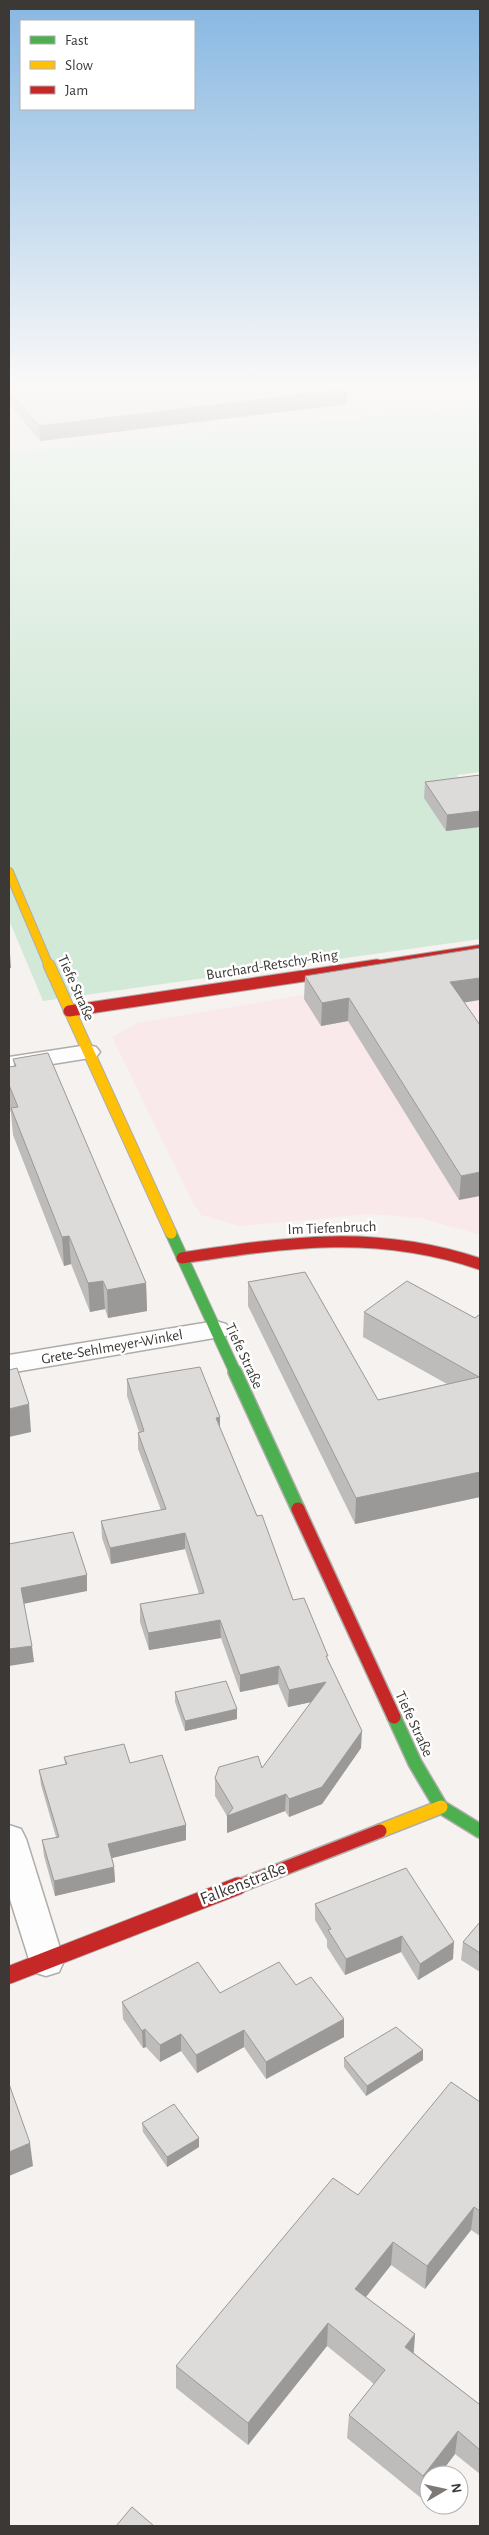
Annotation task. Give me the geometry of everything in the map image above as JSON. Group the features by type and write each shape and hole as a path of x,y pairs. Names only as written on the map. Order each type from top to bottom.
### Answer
{"street":[{"name":"Tiefe Straße","path":"9,872 69,1011 415,1763 441,1807 480,1831"},
{"name":"Burchard-Retschy-Ring","path":"69,1011 480,949"},
{"path":"9,1064 88,1052"},
{"name":"Im Tiefenbruch","path":"182,1258 268,1246 331,1240 401,1242 457,1255 480,1264"},
{"name":"Grete-Sehlmeyer-Winkel","path":"9,1364 216,1330"},
{"name":"Falkenstraße","path":"9,1975 441,1807"},
{"path":"9,1839 46,1961"}],"shaded area":[{"path":"480,965 480,1235 421,1218 369,1214 240,1226 201,1215 189,1195 112,1037 137,1023"}],"green space":[{"path":"9,503 480,503 480,772 457,775 480,822 480,939 43,1001 9,920"}],"building":[{"path":"480,775 480,811 447,815 425,782"},
{"path":"480,948 480,978 450,982 480,1025 480,1172 461,1176 349,998 322,1003 305,976"},
{"path":"48,1053 146,1283 107,1290 103,1281 88,1283 69,1236 62,1237 11,1108 18,1107 9,1085 9,1067 16,1066 13,1059"},
{"path":"305,1272 378,1400 479,1377 364,1312 407,1281 475,1318 480,1314 480,1472 356,1498 248,1282"},
{"path":"200,1367 220,1417 216,1418 257,1516 262,1515 293,1600 304,1598 328,1656 326,1656 362,1731 322,1787 289,1799 286,1794 227,1816 233,1808 215,1778 219,1767 258,1756 262,1768 326,1682 289,1690 279,1666 240,1675 220,1620 148,1633 140,1604 204,1593 185,1533 110,1548 101,1521 166,1509 138,1433 144,1431 127,1379"},
{"path":"17,1368 29,1404 9,1409 9,1370"},
{"path":"73,1532 87,1575 21,1588 32,1646 9,1649 9,1544"},
{"path":"226,1681 237,1709 185,1721 175,1692"},
{"path":"124,1744 130,1763 162,1755 186,1825 108,1844 114,1867 54,1881 42,1840 59,1837 39,1770 67,1764 64,1757"},
{"path":"406,1868 454,1942 420,1964 402,1936 346,1959 328,1930 331,1929 315,1904"},
{"path":"480,1922 480,1953 463,1942"},
{"path":"198,1962 220,1993 279,1962 296,1985 311,1977 344,2019 266,2062 244,2030 196,2055 181,2034 160,2045 145,2029 142,2031 122,2002"},
{"path":"396,2027 423,2050 367,2086 344,2058"},
{"path":"451,2082 480,2102 480,2211 474,2207 427,2266 393,2242 355,2289 415,2334 405,2347 479,2404 480,2402 480,2450 458,2431 432,2465 419,2465 419,2473 349,2415 385,2370 328,2323 248,2423 176,2366 333,2178 358,2195"},
{"path":"9,2084 30,2143 9,2152"},
{"path":"174,2104 199,2138 167,2157 142,2123"},
{"path":"132,2507 154,2526 116,2526"}],"traffic: fast":[{"path":"171,1233 298,1509"},
{"path":"394,1717 415,1763 441,1807 480,1831"}],"traffic: slow":[{"path":"9,872 69,1011 171,1233"},
{"path":"380,1831 441,1807"}],"traffic: jam":[{"path":"69,1011 480,949"},
{"path":"182,1258 294,1243 350,1241 416,1246 480,1264"},
{"path":"298,1509 394,1717"},
{"path":"9,1975 380,1831"}]}
